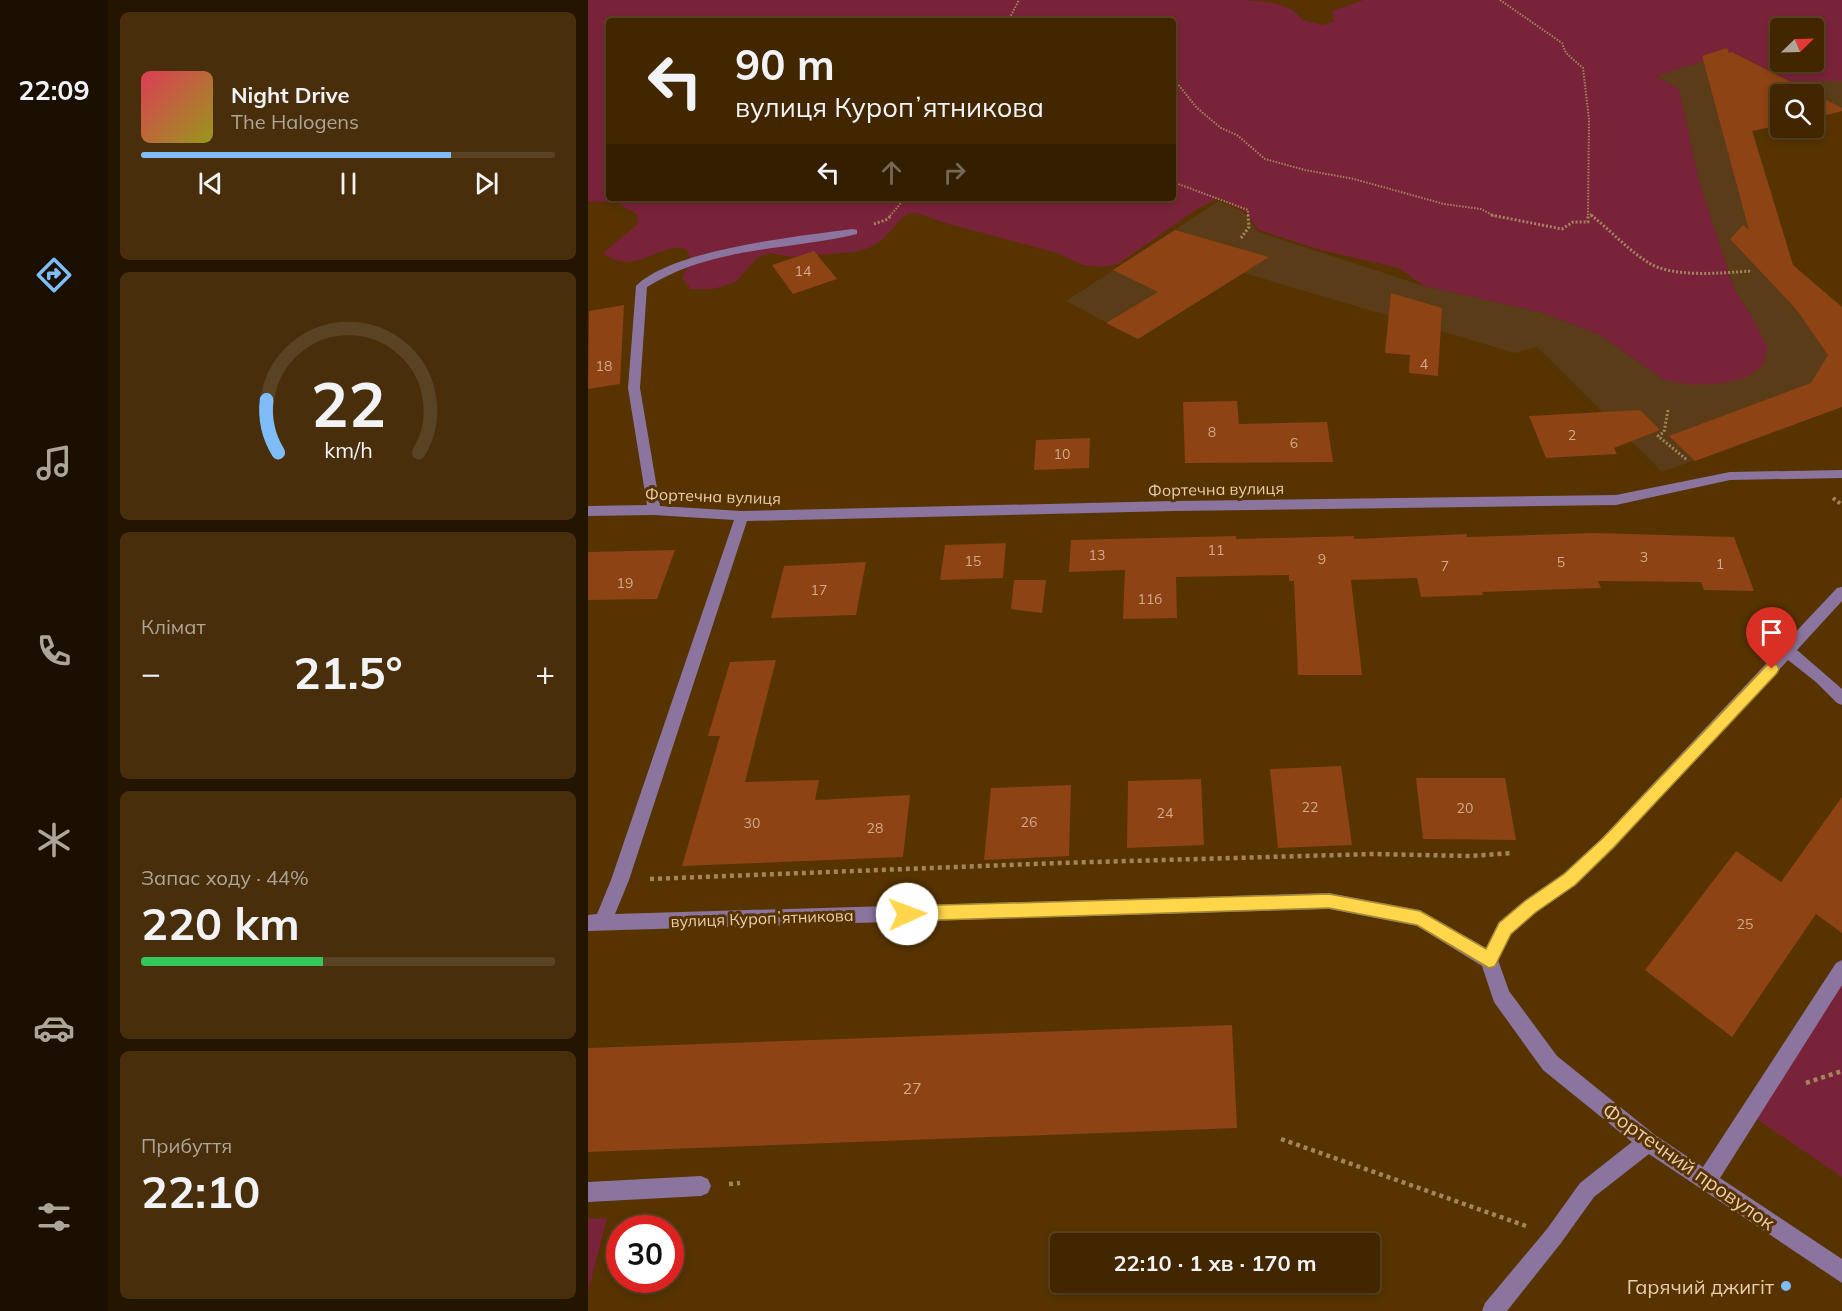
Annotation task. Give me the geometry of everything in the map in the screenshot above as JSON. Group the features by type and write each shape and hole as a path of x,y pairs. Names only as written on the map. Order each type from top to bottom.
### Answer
{"street":[{"path":"654,510 634,388 642,286 656,275 678,266 755,247 853,232"},
{"name":"Фортечна вулиця","path":"588,510 654,510 742,516 1185,505 1616,500 1730,476 1842,474"},
{"path":"595,923 620,880 742,516"},
{"path":"1489,960 1505,928 1531,906 1570,879 1600,850 1842,592"},
{"path":"1788,652 1821,678 1842,699"},
{"name":"вулиця Куропʼятникова","path":"595,923 1329,901 1420,918 1489,960"},
{"name":"Фортечний провулок","path":"1489,960 1501,996 1550,1063 1648,1142 1842,1272"},
{"path":"1706,1181 1842,969"},
{"path":"1494,1311 1554,1236 1587,1190 1648,1142"},
{"path":"588,1192 701,1186"}],"path":[{"path":"1009,18 1018,0"},
{"path":"1176,82 1197,108 1221,129 1237,135 1265,159 1444,204 1481,209 1495,217 1562,229 1573,222 1588,222 1589,119 1583,68 1566,53 1562,43 1500,0"},
{"path":"1176,184 1196,193 1224,199 1248,210 1249,227 1241,238"},
{"path":"853,232 888,219 902,201"},
{"path":"1589,213 1650,264 1668,270 1716,274 1751,271"},
{"path":"1668,410 1664,432 1658,436 1675,453"},
{"path":"640,879 1117,861 1373,854 1471,856 1512,853"},
{"path":"1281,1138 1554,1236"}],"shaded area":[{"path":"588,0 1239,0 1274,3 1290,9 1302,20 1322,25 1334,22 1332,11 1364,0 1842,0 1842,81 1790,81 1772,72 1824,72 1824,18 1770,18 1770,71 1732,52 1656,76 1679,89 1699,181 1735,291 1753,318 1767,346 1764,364 1748,377 1724,383 1693,385 1664,380 1600,335 1540,312 1424,286 1399,268 1321,250 1258,230 1246,212 1218,198 1197,209 1118,264 1103,267 1083,265 1057,253 920,214 909,213 882,240 869,248 855,252 793,257 768,253 756,259 736,282 713,289 691,289 682,278 691,259 686,249 665,250 636,261 625,262 615,260 603,253 638,224 637,214 617,203 588,201"},
{"path":"1732,52 1790,81 1842,81 1842,111 1824,116 1824,84 1770,84 1770,127 1753,131 1793,265 1842,307 1838,408 1662,472 1537,347 1515,353 1244,273 1138,339 1066,301 1219,201 1244,212 1258,232 1424,286 1540,312 1600,335 1664,380 1753,318 1735,291 1699,181 1679,89 1656,76"},
{"path":"1842,981 1842,1177 1752,1116"},
{"path":"606,1218 588,1292 588,1219"}],"building":[{"path":"1727,48 1729,53 1732,52 1795,84 1770,84 1770,127 1752,131 1793,265 1842,307 1842,407 1695,461 1669,436 1811,383 1828,355 1796,309 1730,239 1743,225 1749,230 1702,56"},
{"path":"1824,99 1842,108 1842,111 1824,116"},
{"path":"1175,230 1269,257 1138,339 1106,323 1158,292 1113,270"},
{"path":"814,251 837,279 793,294 772,265"},
{"path":"1391,293 1442,308 1438,376 1409,373 1410,355 1385,353"},
{"path":"624,305 620,384 588,389 589,311"},
{"path":"1237,401 1239,424 1327,422 1333,462 1185,463 1183,402"},
{"path":"1640,410 1660,430 1614,448 1617,454 1546,458 1529,416"},
{"path":"1090,438 1089,468 1034,470 1036,440"},
{"path":"1595,533 1734,537 1754,591 1704,590 1701,582 1598,581 1601,588 1482,592 1483,595 1421,597 1417,578 1351,580 1362,675 1298,675 1294,581 1289,581 1289,575 1176,577 1177,618 1123,619 1125,570 1069,572 1071,540 1236,536 1236,539 1354,536 1354,539 1467,534 1467,537"},
{"path":"1006,543 1003,578 940,580 945,545"},
{"path":"675,550 657,599 588,600 588,552"},
{"path":"866,562 856,615 771,618 784,566"},
{"path":"1014,580 1046,580 1042,613 1011,609"},
{"path":"776,660 745,782 819,780 815,800 910,795 903,857 682,866 720,736 708,736 730,662"},
{"path":"1341,766 1352,845 1278,848 1270,769"},
{"path":"1416,778 1505,778 1516,840 1423,839"},
{"path":"1201,779 1204,845 1127,848 1128,781"},
{"path":"1071,785 1069,856 984,860 991,788"},
{"path":"1842,797 1842,933 1816,914 1732,1037 1645,970 1736,851 1781,882"},
{"path":"1232,1025 1237,1128 588,1152 588,1048"}],"place":[{"name":"Гарячий джигіт","path":"1786,1286"}],"route":[{"path":"907,914 1329,901 1420,918 1489,960 1505,928 1531,906 1570,879 1608,843 1772,669"}]}
